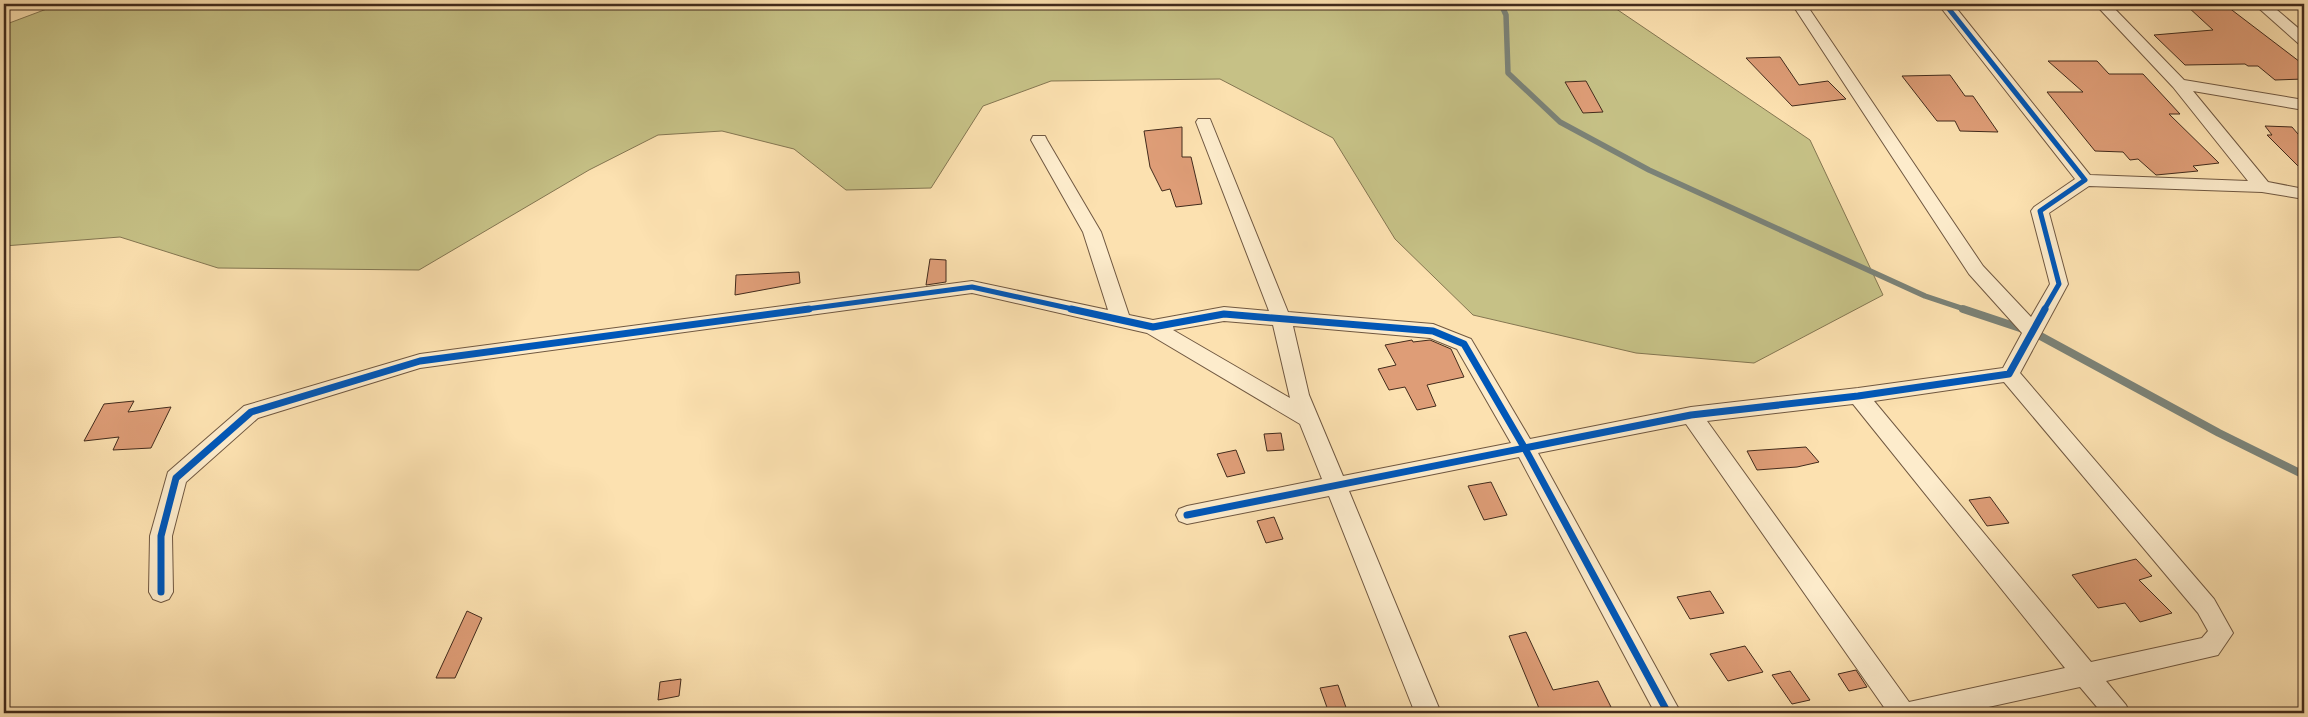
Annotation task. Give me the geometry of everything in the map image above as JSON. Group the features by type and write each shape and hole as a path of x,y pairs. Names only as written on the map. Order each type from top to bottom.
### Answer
{"street":[{"path":"1799,4 1976,270 2033,332"},
{"path":"1945,4 2085,180"},
{"path":"2102,4 2179,84 2262,187"},
{"path":"2261,4 2304,41"},
{"path":"2179,84 2304,104"},
{"path":"1204,122 1282,318 1299,395 1428,713"},
{"path":"1039,140 1092,232 1121,320"},
{"path":"2009,374 2060,284 2040,212 2085,180 2262,187 2304,194"},
{"path":"161,592 161,536 176,478 189,466 251,412 420,360 972,286 1153,327 1308,418"},
{"path":"1153,327 1224,314 1433,331 1464,344 1524,447 1668,713"},
{"path":"1187,515 1691,415 1858,396 2009,374"},
{"path":"1911,713 2209,647 2221,632 2206,606 2009,374"},
{"path":"1858,396 2117,713"},
{"path":"1691,415 1902,713"}],"shaded area":[{"path":"60,4 1609,4 1810,140 1883,295 1754,363 1636,353 1473,315 1395,239 1333,138 1220,79 1051,81 983,106 931,188 846,190 794,149 722,131 658,135 589,170 419,270 218,268 120,237 4,246 4,25"}],"building":[{"path":"2224,4 2304,65 2304,79 2275,80 2258,66 2248,66 2245,64 2185,65 2154,35 2213,30 2187,6"},
{"path":"1780,57 1799,85 1828,81 1846,99 1792,106 1746,58"},
{"path":"2048,61 2097,61 2109,74 2143,74 2180,114 2169,114 2219,163 2193,166 2198,171 2156,175 2138,159 2130,160 2123,152 2095,151 2047,92 2083,92"},
{"path":"1950,75 1965,96 1973,96 1998,132 1960,131 1955,121 1937,121 1902,76"},
{"path":"1586,81 1603,112 1583,113 1565,82"},
{"path":"2265,126 2292,127 2304,141 2304,172 2267,135 2272,135"},
{"path":"1182,127 1182,157 1191,157 1202,204 1176,207 1170,189 1162,191 1150,167 1144,131"},
{"path":"930,259 946,260 946,282 926,285"},
{"path":"799,272 800,283 735,295 736,275"},
{"path":"1412,340 1413,342 1430,340 1451,349 1464,377 1427,385 1436,406 1417,410 1405,387 1389,390 1378,369 1396,365 1385,345"},
{"path":"134,401 128,412 171,407 151,448 113,450 119,437 84,441 104,404"},
{"path":"1281,433 1284,450 1267,451 1264,434"},
{"path":"1806,447 1819,462 1797,467 1757,470 1747,451"},
{"path":"1236,450 1245,473 1227,477 1217,454"},
{"path":"1491,482 1507,515 1484,520 1468,486"},
{"path":"1990,497 2009,523 1987,526 1969,500"},
{"path":"1274,517 1283,539 1266,543 1257,521"},
{"path":"2136,559 2152,576 2139,580 2172,613 2140,622 2125,603 2098,608 2072,575"},
{"path":"1710,591 1724,613 1690,619 1677,597"},
{"path":"467,611 482,618 455,678 436,678"},
{"path":"1526,632 1553,690 1598,681 1614,713 1541,713 1509,636"},
{"path":"1745,646 1763,672 1728,681 1710,654"},
{"path":"1856,670 1867,687 1849,691 1838,674"},
{"path":"1790,671 1810,700 1792,704 1772,675"},
{"path":"681,679 679,696 658,700 660,682"},
{"path":"1338,685 1348,713 1329,713 1320,688"}],"waterway":[{"path":"1501,4 1506,15 1508,73 1560,122 1649,170 1925,296 1967,310"},
{"path":"1963,309 2023,329"},
{"path":"2033,332 2219,433 2304,475"}],"cycle path":[{"path":"1187,515 1691,415 1858,396 2009,374 2059,284 2040,211 2085,180 1945,4"},
{"path":"161,592 161,536 176,478 251,412 420,361 972,287 1153,327 1224,314 1433,331 1464,344 1524,447 1668,713"}]}
